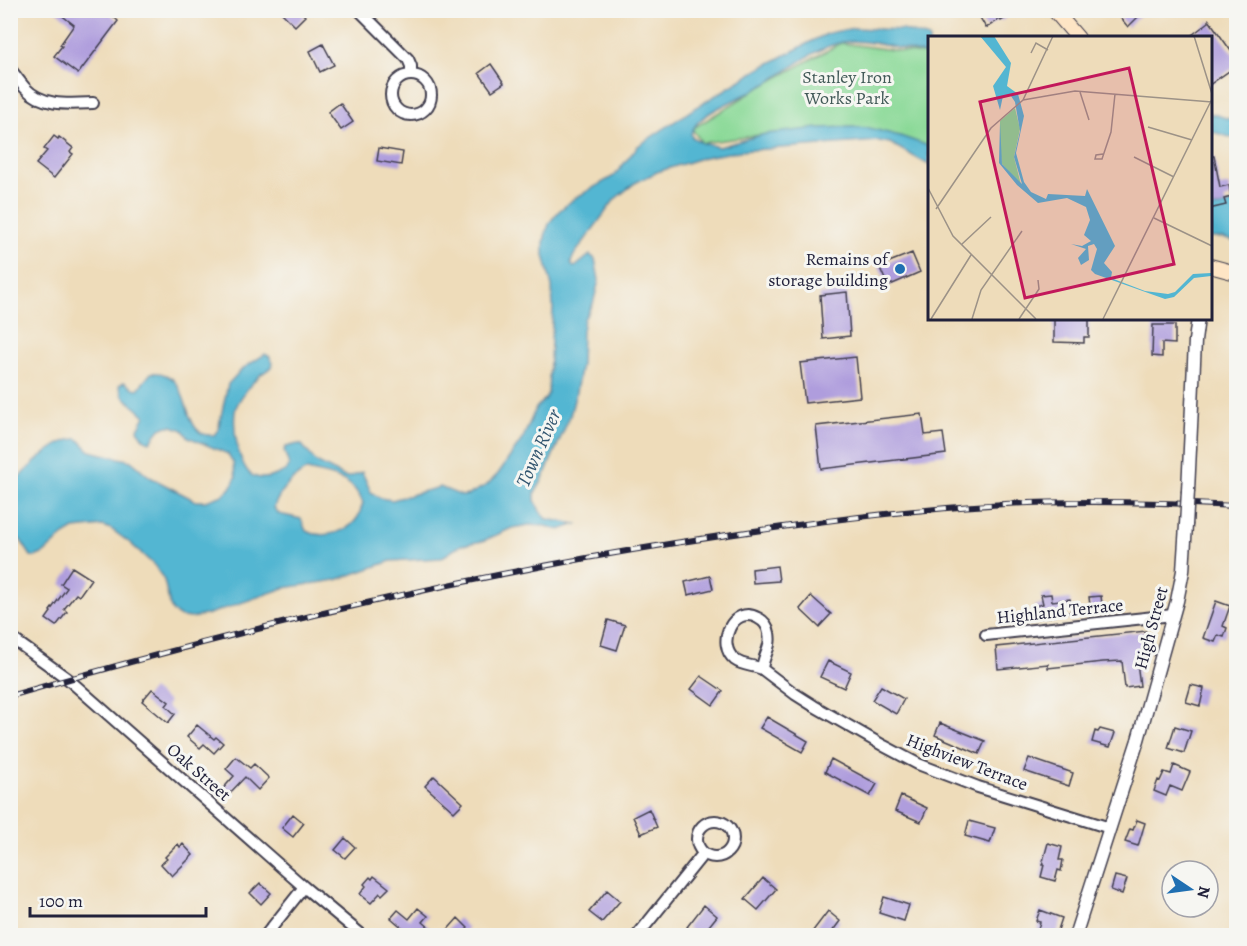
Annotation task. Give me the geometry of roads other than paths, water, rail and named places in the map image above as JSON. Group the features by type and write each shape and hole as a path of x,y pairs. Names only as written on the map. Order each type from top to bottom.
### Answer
{"main road":[{"path":"1054,10 1076,36"},
{"path":"1211,267 1236,273"}],"street":[{"path":"359,10 408,59 411,75"},
{"path":"10,69 24,88 40,98 55,103 93,103"},
{"name":"High Street","path":"1075,936 1145,714 1183,571 1198,320"},
{"name":"Highview Terrace","path":"762,669 762,663 769,647 767,626 757,617 750,615 740,617 736,619 727,633 727,648 737,661 757,666 814,706 884,746 918,764 978,787 1110,828"},
{"name":"Highland Terrace","path":"986,635 1173,615"},
{"name":"Oak Street","path":"10,637 68,680 363,936"},
{"path":"637,936 703,854"},
{"path":"266,936 304,887"}],"water":[{"name":"Town River","path":"854,28 903,30 928,38 928,55 862,42 852,41 833,45 813,54 760,88 710,113 694,127 692,137 702,143 719,147 765,134 819,128 869,128 926,145 928,164 890,143 878,141 739,151 705,157 657,172 635,183 615,199 571,262 575,267 590,255 595,259 599,280 593,304 584,319 581,364 570,416 535,493 535,500 540,511 547,519 576,524 560,530 529,525 512,528 483,541 461,545 441,558 391,561 336,580 284,588 192,618 181,617 173,612 164,580 155,566 111,529 103,526 74,529 44,553 35,557 31,556 20,539 11,541 11,485 51,449 69,440 78,439 90,451 131,461 150,477 196,501 206,501 223,495 231,487 236,477 233,462 228,454 188,437 183,430 173,426 160,429 150,442 145,440 138,429 145,416 123,396 119,385 124,382 138,389 151,373 165,375 175,382 181,392 195,427 203,434 214,435 218,430 228,384 242,369 265,354 273,363 247,389 237,405 234,422 237,445 244,466 256,477 264,478 287,470 289,465 284,450 286,447 298,444 302,445 316,462 345,477 362,472 371,492 380,498 392,500 440,487 462,496 487,485 498,474 523,438 536,408 548,393 553,308 552,287 544,255 544,243 550,222 575,198 614,176 638,146 759,69 829,33","holes":["307,470 333,476 354,488 363,503 354,523 342,531 327,534 306,531 301,519 279,514 274,508 287,486"]},
{"path":"1211,113 1236,121 1236,139 1211,131"},
{"path":"1236,199 1236,242 1211,238 1211,209 1228,205"}],"railway":[{"path":"10,696 175,650 340,609 507,573 675,543 840,519 964,507 1092,502 1236,506"}],"place":[{"name":"Remains of storage building","path":"900,269"}],"park label":[{"name":"Stanley Iron Works Park","path":"847,88"}]}
